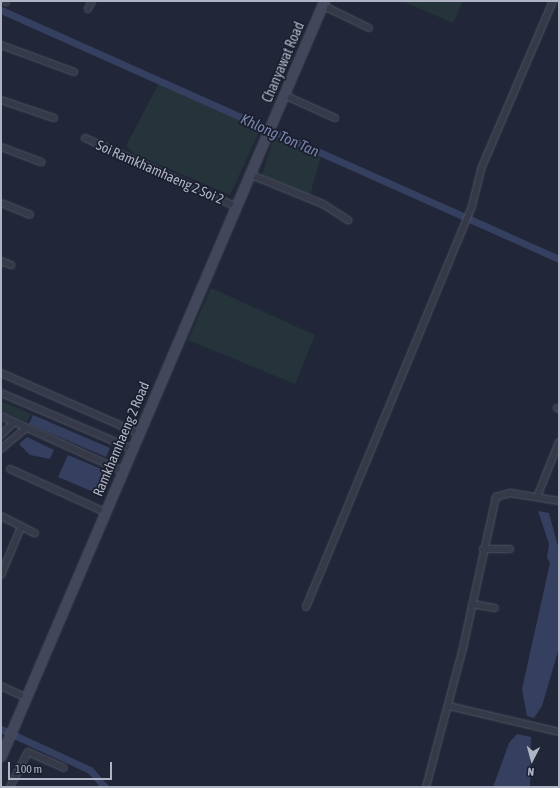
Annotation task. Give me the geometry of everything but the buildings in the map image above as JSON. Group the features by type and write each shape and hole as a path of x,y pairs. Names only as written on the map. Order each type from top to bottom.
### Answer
{"main road":[{"name":"Chanyawat Road","path":"268,130 323,3"},
{"name":"Ramkhamhaeng 2 Road","path":"1,756 268,130"}],"street":[{"path":"88,8 92,1"},
{"path":"306,607 472,206 481,169 553,1"},
{"path":"323,3 369,28"},
{"path":"1,45 74,72"},
{"path":"284,95 335,118"},
{"path":"1,100 54,118"},
{"name":"Soi Ramkhamhaeng 2 Soi 2","path":"85,138 235,206"},
{"path":"1,147 41,162"},
{"path":"249,174 323,204 348,220"},
{"path":"1,203 30,215"},
{"path":"1,261 11,265"},
{"path":"1,373 138,433"},
{"path":"1,393 132,448"},
{"path":"1,416 122,471"},
{"path":"1,435 14,422"},
{"path":"1,449 26,428"},
{"path":"537,497 559,442"},
{"path":"111,466 121,444"},
{"path":"10,468 105,512"},
{"path":"426,787 449,706 483,549 496,497 502,492 559,501"},
{"path":"1,516 35,533"},
{"path":"1,575 22,527"},
{"path":"483,549 510,549"},
{"path":"472,604 495,608"},
{"path":"1,686 27,698"},
{"path":"449,706 559,732"},
{"path":"10,787 28,752 64,768"}],"shaded area":[{"path":"402,1 463,1 453,23"},
{"path":"159,83 260,130 230,195 135,154 126,146"},
{"path":"274,136 321,156 310,195 262,175"},
{"path":"211,288 315,335 295,384 188,340"},
{"path":"1,401 31,414 27,422 1,411"}],"water":[{"path":"33,415 110,448 106,457 29,424"},
{"path":"27,437 54,450 50,459 30,455 19,444"},
{"path":"68,455 113,474 103,496 58,477"},
{"path":"538,511 549,513 559,550 559,648 542,706 534,718 527,716 522,689 550,563 547,558 549,544"},
{"path":"517,734 531,737 530,787 493,787 509,743"}],"waterway":[{"name":"Khlong Ton Tan","path":"1,10 559,259"},
{"path":"1,729 90,770 105,787"}]}
